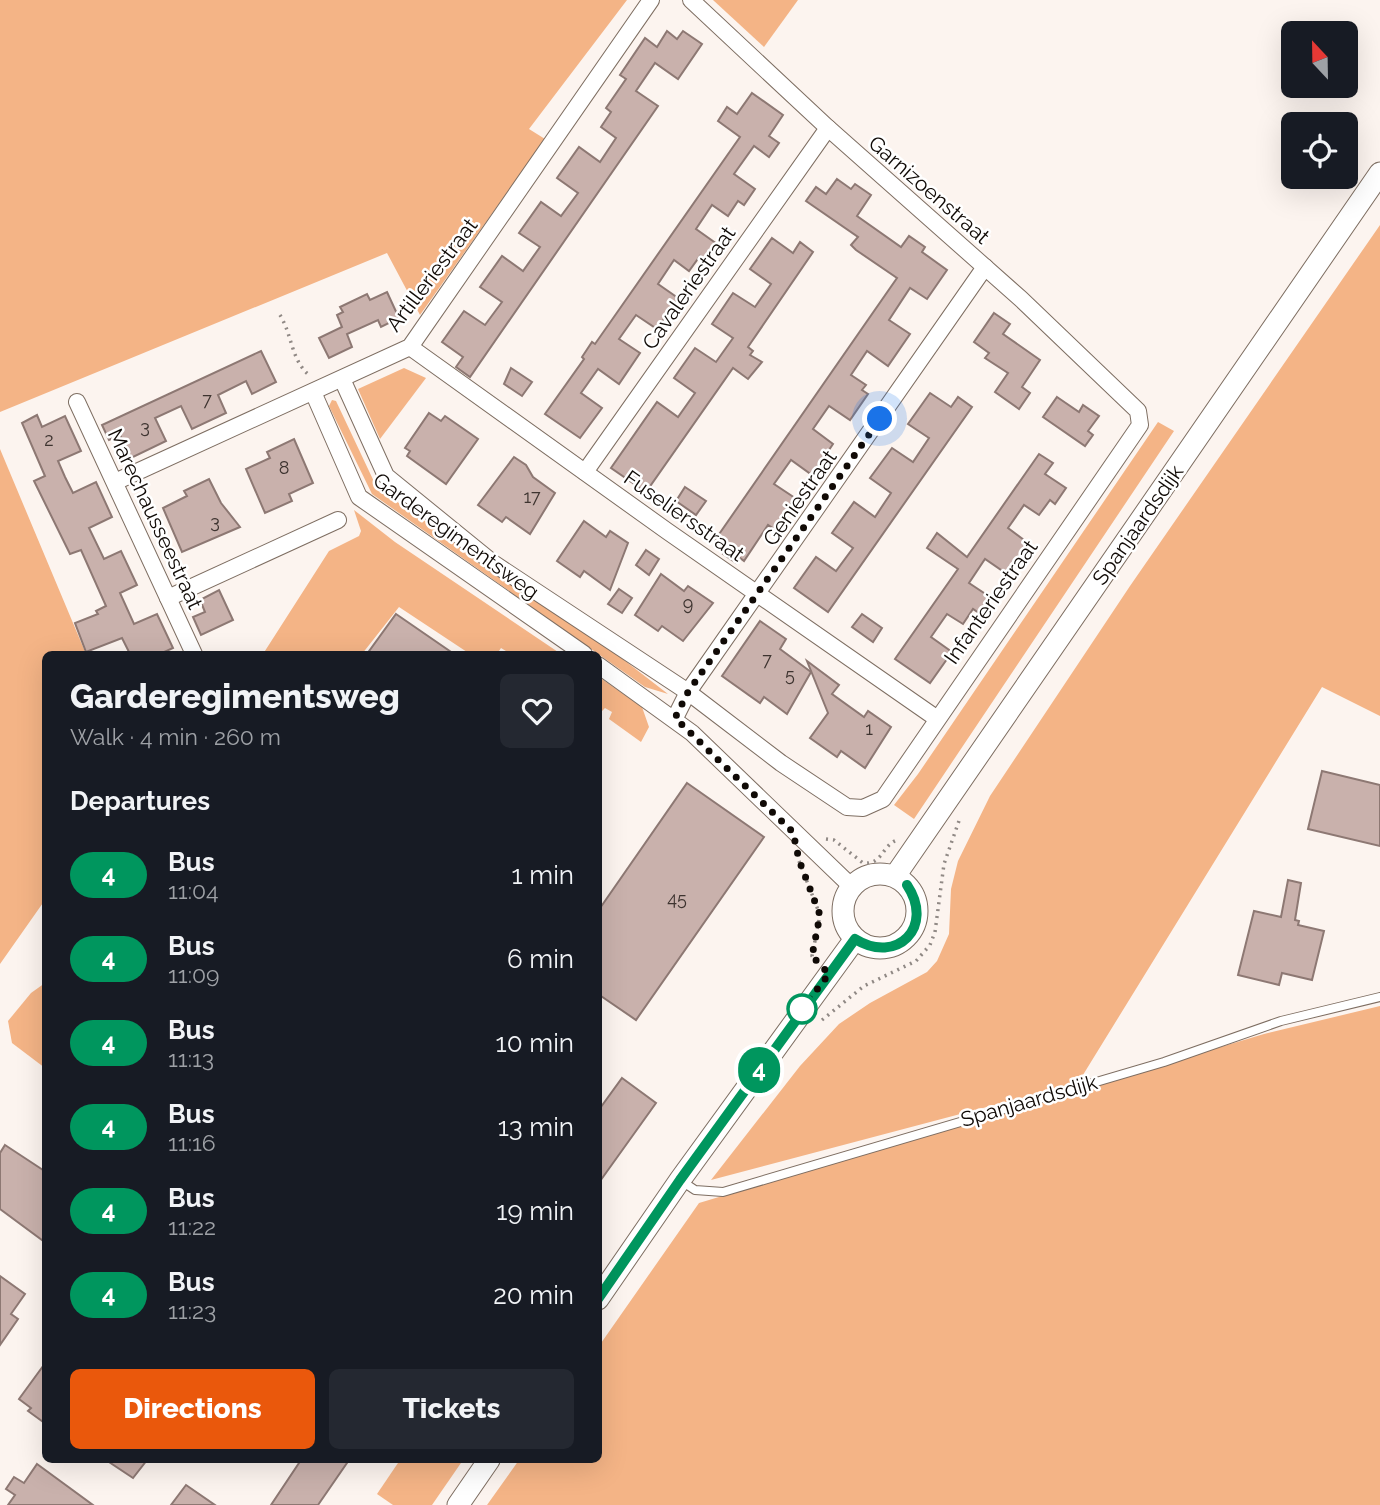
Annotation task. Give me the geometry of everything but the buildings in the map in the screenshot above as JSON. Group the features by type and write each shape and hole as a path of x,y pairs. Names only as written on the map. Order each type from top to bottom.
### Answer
{"street":[{"name":"Artilleriestraat","path":"115,482 410,347 651,0"},
{"name":"Garnizoenstraat","path":"691,0 828,128 985,267 1138,411"},
{"name":"Cavaleriestraat","path":"585,472 828,128"},
{"name":"Spanjaardsdijk","path":"895,876 1380,173"},
{"name":"Geniestraat","path":"675,718 688,692 985,267"},
{"name":"Fuseliersstraat","path":"410,347 936,718"},
{"name":"Garderegimentsweg","path":"342,379 386,476 493,563 688,692 781,763 847,807 863,808"},
{"name":"Garderegimentsweg","path":"319,389 359,497 580,651"},
{"name":"Marechausseestraat","path":"76,402 193,651"},
{"name":"Infanteriestraat","path":"863,808 883,799 936,718 1140,425 1138,411"},
{"path":"168,598 338,520"},
{"path":"602,668 675,718 852,887"},
{"path":"871,875 895,876 907,885 915,897 918,911 916,925 908,937 896,946 881,949 867,946 855,939 844,919 843,908 852,887 871,875"},
{"path":"602,1293 680,1180 855,939"},
{"path":"458,1505 487,1463"}],"lane":[{"name":"Spanjaardsdijk","path":"680,1180 695,1190 723,1192 1175,1058 1281,1021 1380,997"}],"path":[{"path":"280,315 290,332 300,366 319,389"},
{"path":"851,995 812,956 820,915 799,860 793,832 834,840 863,863 878,860 887,845 899,839 944,864"}],"shaded area":[{"path":"0,0 627,0 529,129 545,139 420,315 387,253 0,412"},
{"path":"713,0 798,0 764,47"},
{"path":"1380,225 1380,716 1322,687 1078,1083 711,1180 800,1066 839,1024 870,1003 927,972 937,961 949,934 951,889 958,861 990,796 1130,586"},
{"path":"404,368 426,378 380,439 358,389"},
{"path":"332,400 336,401 377,488 602,643 668,694 645,687 602,657 602,651 594,651 372,494 329,406"},
{"path":"1158,422 1174,431 914,819 894,805 918,774"},
{"path":"0,449 85,651 42,651 42,904 0,964"},
{"path":"354,510 395,542 557,651 506,651 501,648 499,651 465,651 399,607 364,651 265,651 329,551 359,536 361,531"},
{"path":"602,679 642,707 649,727 641,742 609,719 612,712 605,708 602,711"},
{"path":"42,985 42,1066 12,1043 8,1021 31,993"},
{"path":"1380,1006 1380,1505 487,1505 517,1463 602,1463 602,1342 699,1203 1264,1034"},
{"path":"398,1463 461,1463 432,1505 393,1505 377,1494"}],"bus line":[{"name":"4","path":"602,1293 680,1180 855,939 867,946 881,949 896,946 908,937 916,925 918,911 915,897 907,885"}],"route":[{"path":"802,1009 829,974 812,956 820,915 799,860 793,832 675,718 688,692 880,419"}]}
